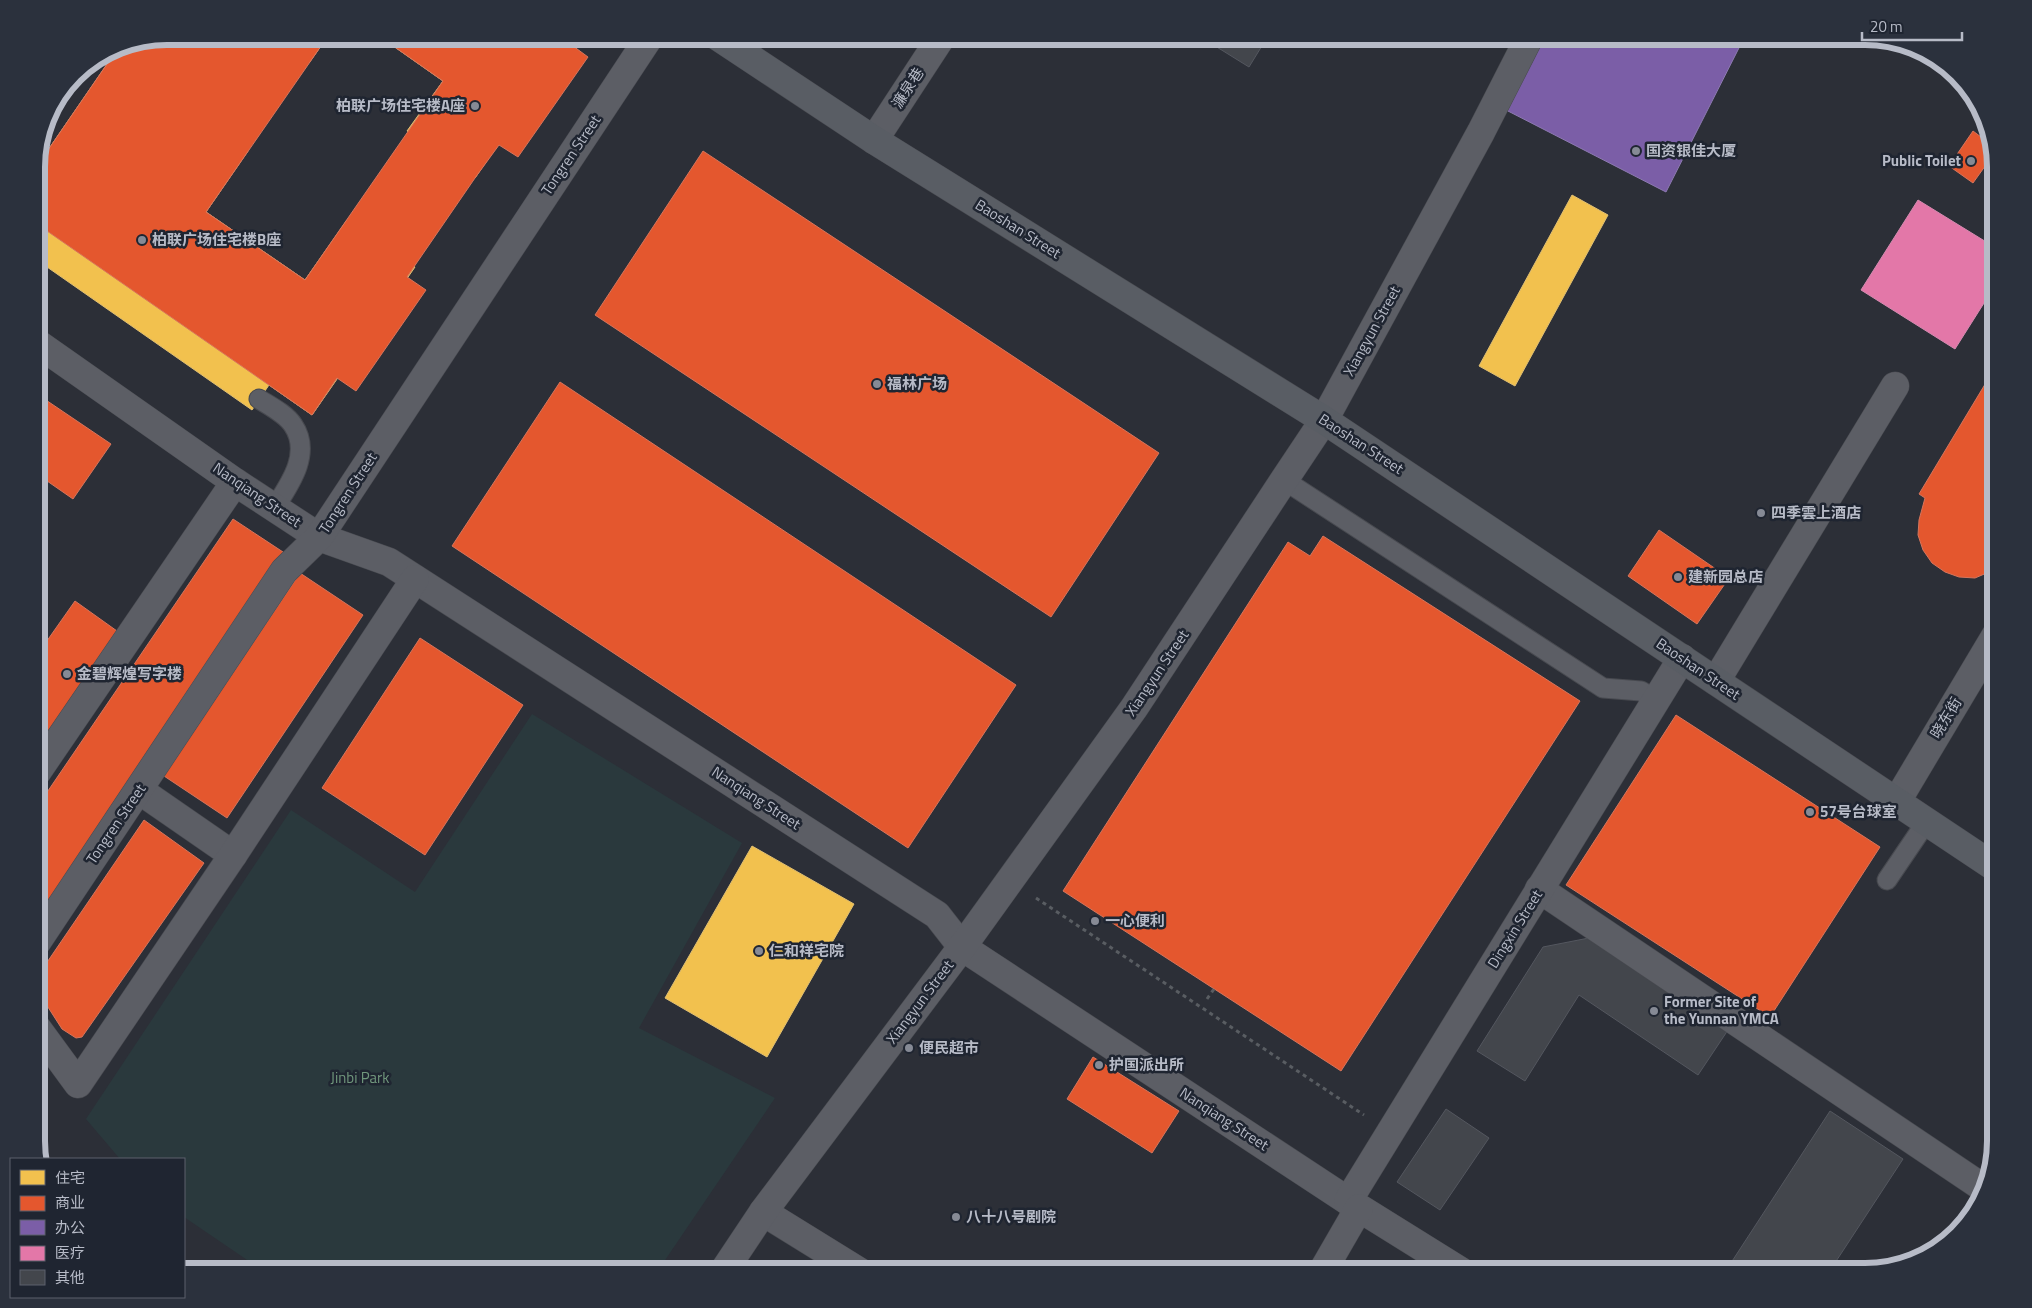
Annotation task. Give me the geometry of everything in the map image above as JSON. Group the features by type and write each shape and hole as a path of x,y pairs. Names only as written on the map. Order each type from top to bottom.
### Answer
{"street":[{"name":"Tongren Street","path":"45,929 284,571 319,537 644,45"},
{"name":"Baoshan Street","path":"731,45 874,140 1324,420 1987,862"},
{"name":"濂泉巷","path":"874,140 936,45"},
{"name":"Xiangyun Street","path":"729,1263 763,1212 962,947 1144,695 1324,420 1481,132 1525,45"},
{"name":"Nanqiang Street","path":"45,349 235,482 319,537 389,562 937,915 962,947 1354,1204 1448,1263"},
{"path":"1716,681 1896,386"},
{"path":"45,759 235,482"},
{"path":"45,1040 78,1084 233,855 415,579"},
{"name":"晓东街","path":"1897,801 1987,650"},
{"name":"Dingxin Street","path":"1326,1263 1390,1132 1682,658"},
{"path":"139,790 233,855"},
{"path":"1539,890 1979,1185"},
{"path":"763,1212 845,1263"}],"lane":[{"path":"259,399 293,424 298,436 300,453 297,470 275,507"},
{"path":"1284,480 1603,688 1641,691 1656,700"},
{"path":"1887,880 1927,822"}],"path":[{"path":"1010,881 1390,1132"},
{"path":"1208,999 1214,989"}],"green space":[{"name":"Jinbi Park","path":"532,714 742,843 639,1028 775,1098 663,1263 252,1263 185,1218 185,1158 119,1158 86,1119 291,810 415,892"}],"building: 住宅":[{"path":"283,45 322,45 309,63"},
{"name":"柏联广场住宅楼A座","path":"392,45 567,45 475,178 407,131 443,81"},
{"name":"柏联广场住宅楼B座","path":"113,58 248,151 206,212 305,280 347,220 415,267 312,415 269,385 252,410 45,266 46,153"},
{"path":"1572,195 1608,215 1515,386 1479,366"},
{"path":"45,403 65,417 59,425 99,453 72,492 45,474"},
{"name":"仁和祥宅院","path":"752,846 854,904 767,1057 665,998"}],"building: 商业":[{"path":"159,45 322,45 206,212 305,280 443,81 392,45 572,45 588,57 518,157 499,145 475,178 407,277 426,290 356,391 337,378 312,415 45,230 46,153 111,59 120,54 143,47"},
{"name":"Public Toilet","path":"1973,131 1984,139 1987,164 1973,183 1949,166"},
{"name":"福林广场","path":"703,151 1159,453 1051,617 595,315"},
{"path":"1987,381 1987,573 1975,578 1959,577 1945,572 1932,563 1923,550 1918,535 1919,520 1925,498 1919,494"},
{"path":"560,382 1016,685 908,848 452,546"},
{"path":"45,399 111,444 73,499 45,480"},
{"path":"233,519 283,552 284,557 45,912 45,795"},
{"name":"建新园总店","path":"1659,530 1729,578 1697,624 1628,576"},
{"path":"1323,536 1580,701 1341,1071 1063,891 1288,542 1310,556"},
{"path":"300,573 363,615 227,818 164,776"},
{"name":"金碧辉煌写字楼","path":"75,601 124,636 45,749 45,644"},
{"path":"420,638 523,705 425,855 322,788"},
{"path":"1676,715 1880,847 1770,1017 1566,885"},
{"path":"144,820 204,863 82,1037 76,1038 62,1029 45,1002 45,965"},
{"path":"1093,1057 1179,1111 1152,1153 1067,1099"}],"building: 办公":[{"name":"国资银佳大厦","path":"1538,45 1740,45 1666,192 1506,110"}],"building: 医疗":[{"path":"1918,200 1987,242 1987,298 1955,349 1861,290"}],"building: 其他":[{"path":"1214,45 1262,45 1249,67"},
{"name":"Former Site of the Yunnan YMCA","path":"1594,937 1730,1027 1698,1075 1579,995 1525,1081 1477,1051 1543,947"},
{"path":"1446,1109 1489,1138 1440,1210 1397,1182"},
{"path":"1830,1111 1903,1159 1835,1263 1731,1263"}],"place":[{"name":"柏联广场住宅楼A座","path":"475,106"},
{"name":"国资银佳大厦","path":"1636,151"},
{"name":"Public Toilet","path":"1971,161"},
{"name":"柏联广场住宅楼B座","path":"142,240"},
{"name":"福林广场","path":"877,384"},
{"name":"四季雲上酒店","path":"1761,513"},
{"name":"建新园总店","path":"1678,577"},
{"name":"金碧辉煌写字楼","path":"67,674"},
{"name":"57号台球室","path":"1810,812"},
{"name":"一心便利","path":"1095,921"},
{"name":"仁和祥宅院","path":"759,951"},
{"name":"Former Site of the Yunnan YMCA","path":"1654,1011"},
{"name":"便民超市","path":"909,1048"},
{"name":"护国派出所","path":"1099,1065"},
{"name":"八十八号剧院","path":"956,1217"}]}
